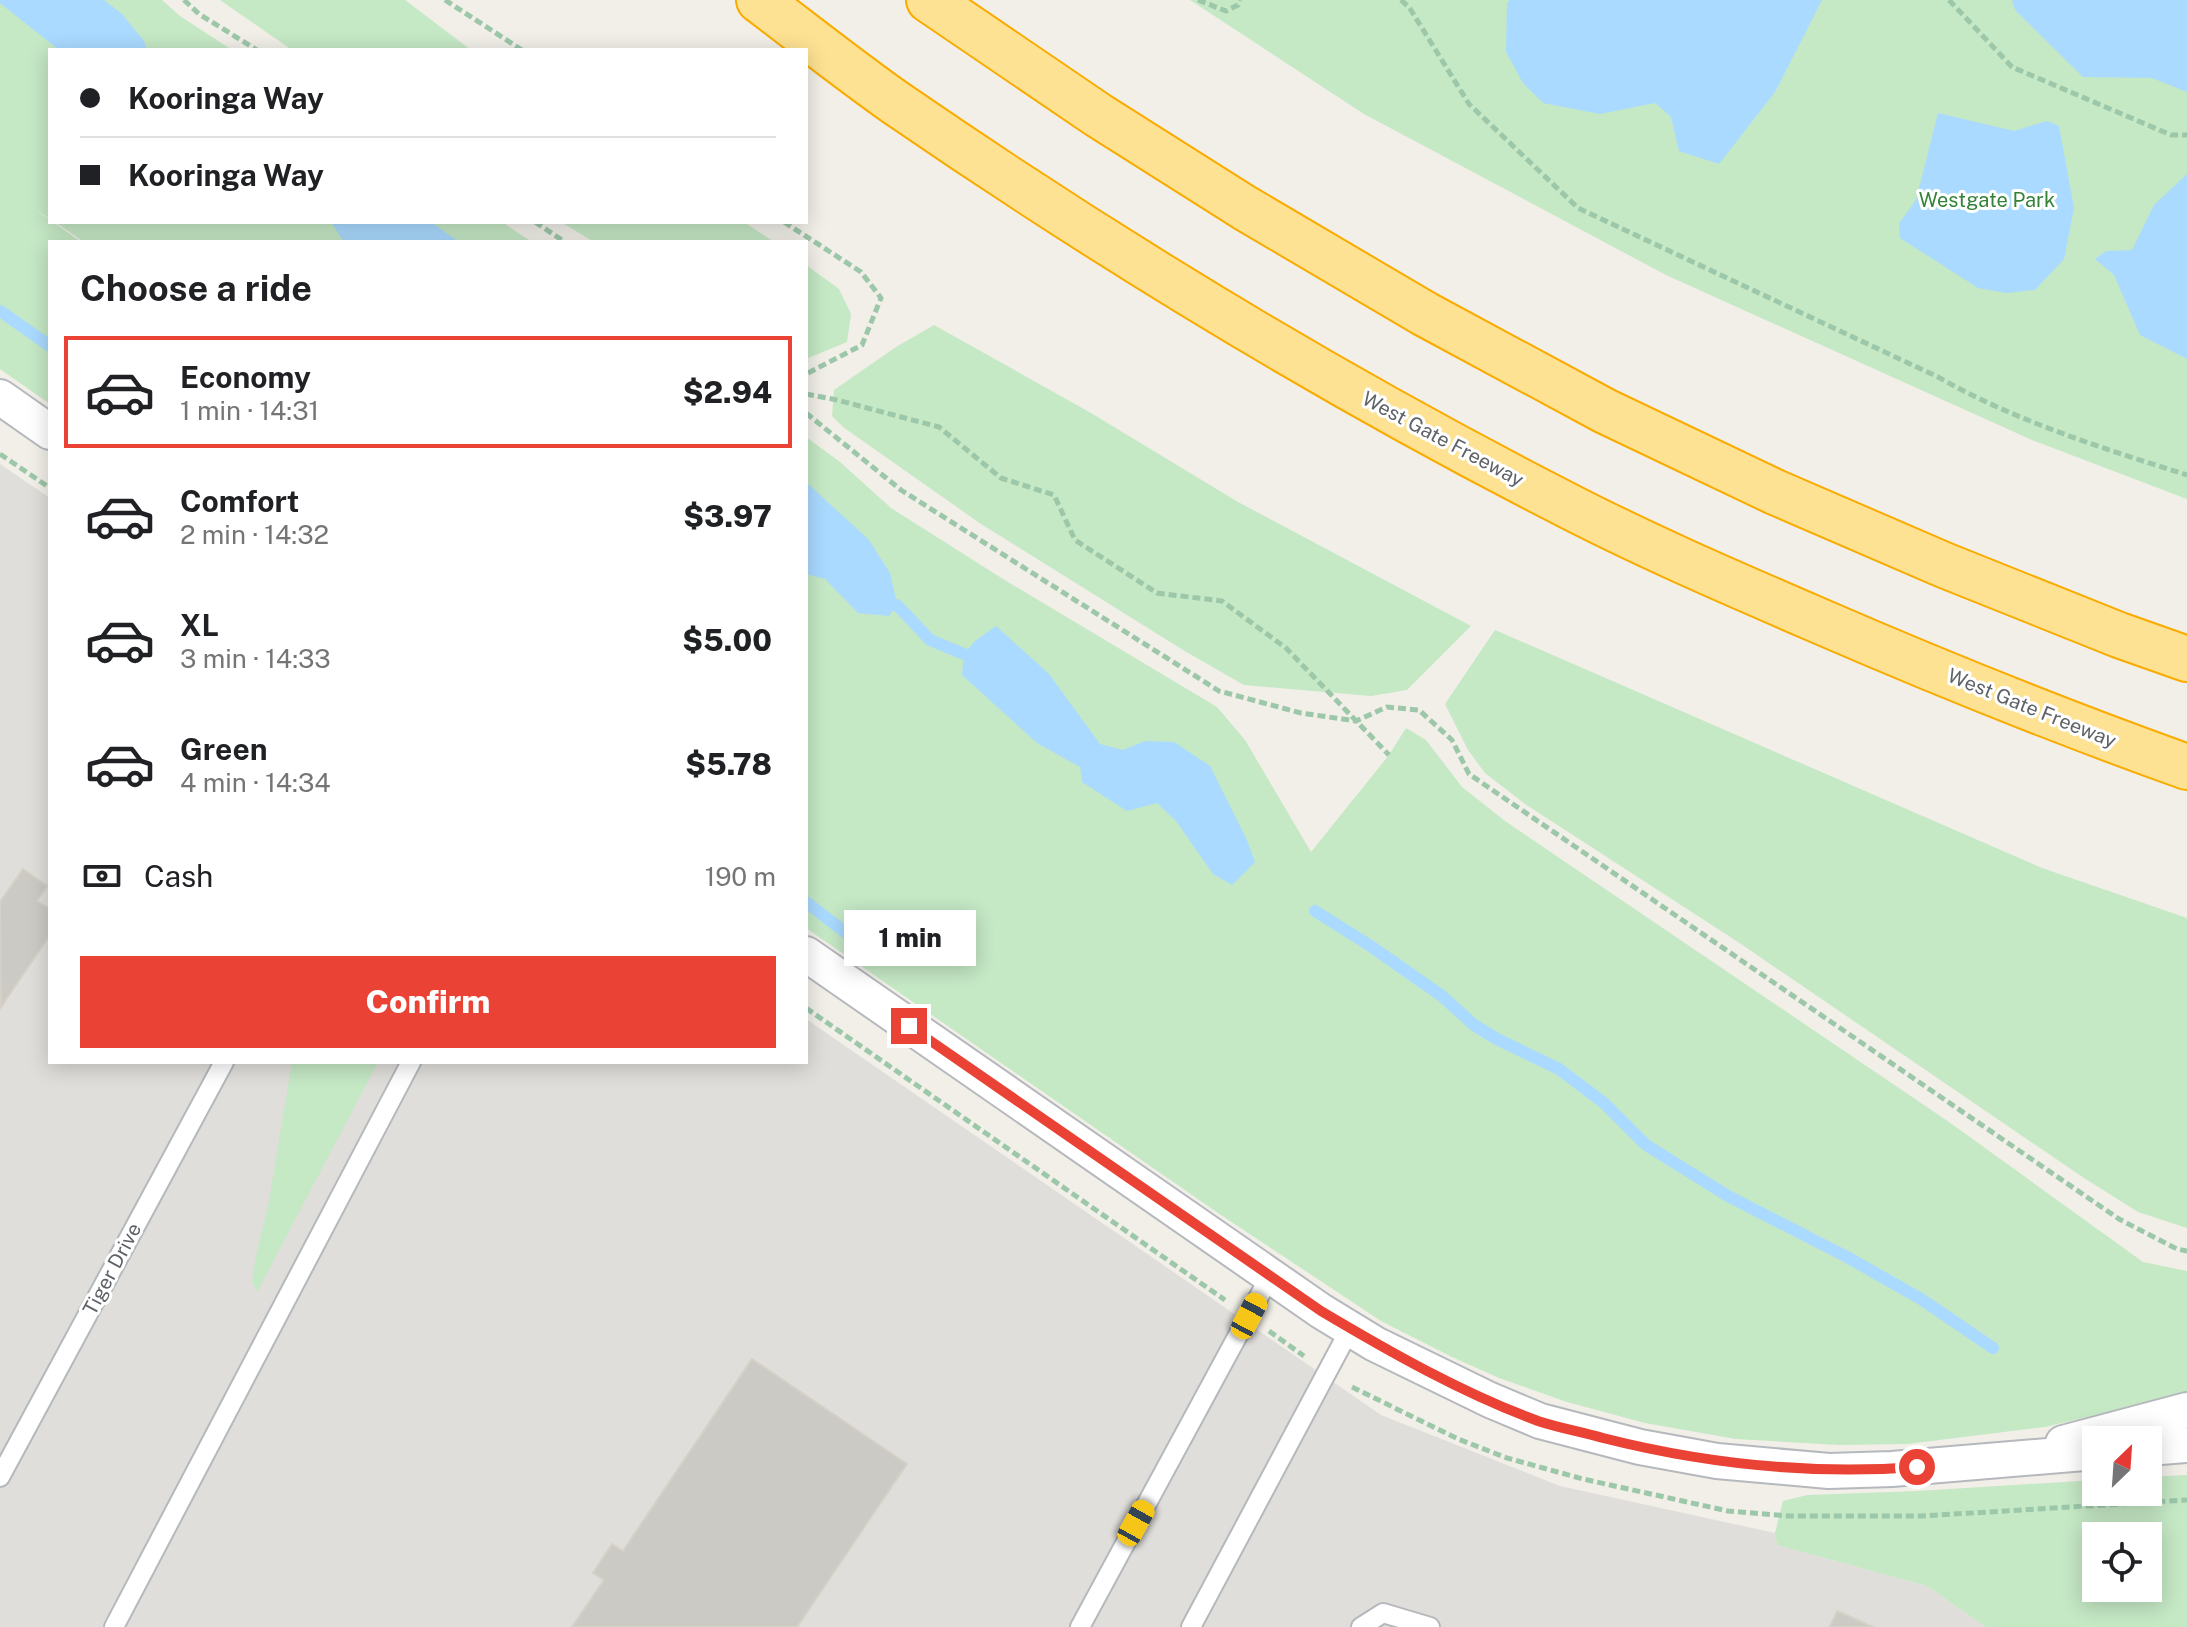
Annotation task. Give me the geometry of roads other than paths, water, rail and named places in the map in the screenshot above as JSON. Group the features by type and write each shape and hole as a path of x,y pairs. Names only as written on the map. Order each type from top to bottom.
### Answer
{"highway":[{"name":"West Gate Freeway","path":"759,0 893,101 1063,214 1359,394 1557,501 1891,652 2084,730 2187,767"},
{"path":"929,0 1098,115 1245,208 1425,314 1605,411 1775,492 1944,565 2187,659"}],"street":[{"path":"0,397 48,431"},
{"path":"808,955 1321,1311 1438,1376 1540,1421 1640,1447 1717,1461 1829,1471 2082,1453"},
{"path":"2000,1459 2187,1410"},
{"path":"2162,1447 2187,1445"}],"lane":[{"name":"Tiger Drive","path":"0,1477 223,1064"},
{"path":"114,1627 410,1064"},
{"path":"1080,1627 1270,1276"},
{"path":"1191,1627 1350,1329"},
{"path":"1361,1627 1383,1613 1430,1627"}],"water":[{"path":"0,0 104,0 122,14 146,48 56,48"},
{"path":"1510,0 1822,0 1775,92 1719,164 1679,151 1671,117 1655,103 1600,114 1543,103 1523,83 1506,52 1507,3"},
{"path":"2012,0 2187,0 2187,92 2152,78 2083,77 2015,10"},
{"path":"1938,113 2014,131 2047,121 2059,126 2074,208 2064,259 2035,290 2007,293 1978,288 1900,238 1899,223 1916,200"},
{"path":"2187,174 2187,359 2140,335 2114,275 2095,259 2106,251 2132,250 2154,205"},
{"path":"332,224 434,224 456,240 343,240"},
{"path":"808,484 869,540 890,573 897,605 889,616 858,613 825,579 808,575"},
{"path":"996,626 1049,674 1100,744 1123,750 1145,741 1174,742 1210,766 1255,862 1232,885 1213,874 1176,821 1157,803 1127,811 1082,782 1080,767 1037,743 962,675 964,654 975,641"}],"waterway":[{"path":"0,311 48,345"},
{"path":"897,605 930,640 964,654"},
{"path":"808,904 881,960"},
{"path":"1315,911 1442,996 1474,1025 1559,1069 1604,1103 1646,1145 1728,1196 1921,1299 1993,1348"}],"park label":[{"name":"Westgate Park","path":"1987,200"}]}
